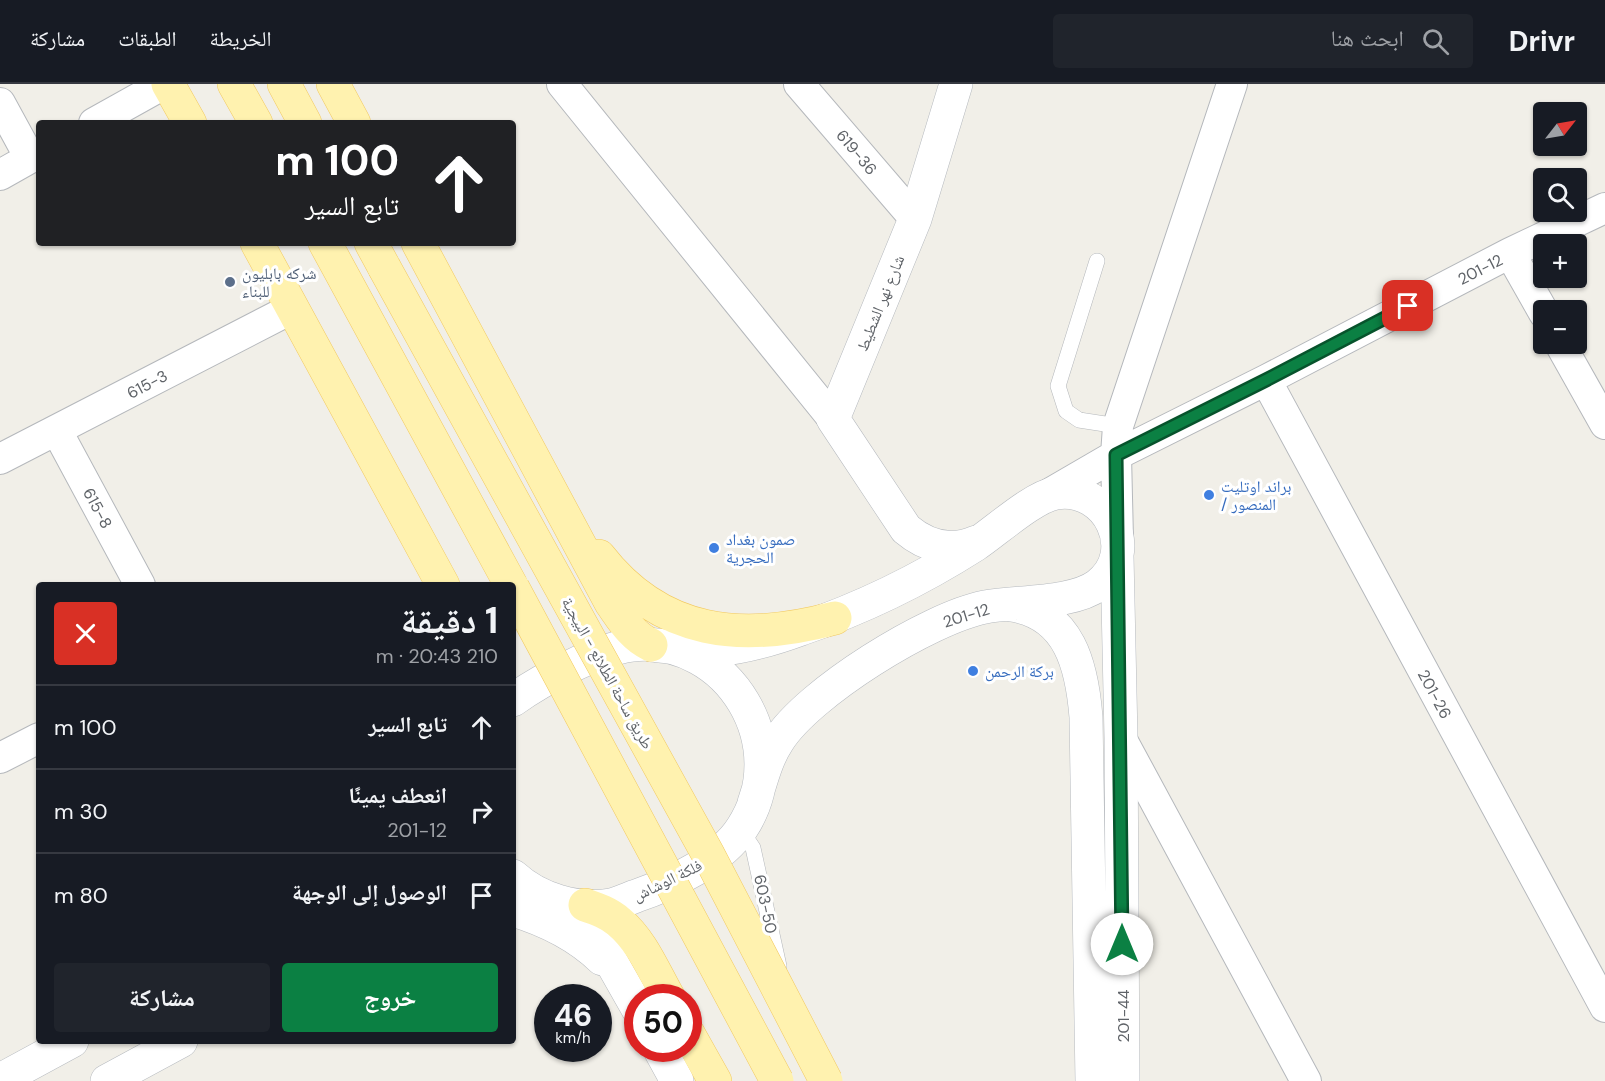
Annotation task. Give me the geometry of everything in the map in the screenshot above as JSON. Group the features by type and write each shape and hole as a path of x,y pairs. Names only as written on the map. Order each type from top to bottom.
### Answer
{"main road":[{"path":"166,84 188,120"},
{"path":"234,84 254,120"},
{"path":"284,84 304,120"},
{"path":"333,84 352,120"},
{"name":"شارع نهر الشطيط","path":"833,419 915,219 956,84"},
{"path":"258,246 441,582"},
{"path":"327,246 509,582"},
{"path":"420,246 611,603 627,627 639,639 651,645"},
{"name":"طريق ساحة الطلائع - البيجية","path":"378,255 709,856 826,1081"},
{"path":"833,419 891,509 915,537 940,547 968,545 986,537"},
{"name":"201-12","path":"651,645 715,650 784,635 835,618 928,575 1038,500 1054,494 1072,492 1089,498 1103,508 1113,522 1117,548 1111,571 1101,584 1071,597 982,608 943,621 905,639 813,702 778,740 748,816"},
{"path":"554,495 605,565 631,590 667,613 712,628 759,632 806,626 835,618"},
{"path":"868,604 897,577 904,561 903,542 891,509"},
{"name":"201-44","path":"1117,548 1124,1081"},
{"path":"516,594 777,1081"},
{"path":"982,608 1012,605 1042,615 1060,629 1081,672 1086,717 1092,1081"},
{"path":"516,698 587,660 631,645 670,648 710,665 739,693 756,729 761,768 748,816"},
{"name":"فلكة الوشاش","path":"536,896 613,904 648,892 702,865 732,841 748,816"},
{"path":"536,896 571,907 582,915 592,928 624,984"},
{"path":"536,896 545,921 574,937 601,957 624,987"},
{"path":"536,896 604,912 619,921 632,936 661,984"},
{"path":"0,1080 66,1044"},
{"path":"107,1081 175,1044"},
{"path":"702,1057 715,1081"},
{"path":"667,1062 677,1081"}],"street":[{"path":"100,120 166,84"},
{"path":"562,84 833,419"},
{"name":"619-36","path":"799,84 915,219"},
{"path":"1117,548 1117,440 1232,84"},
{"path":"0,103 35,156 0,175"},
{"name":"201-12","path":"1038,500 1117,440 1266,380 1510,253 1605,208"},
{"path":"1510,253 1537,300"},
{"name":"615-3","path":"0,459 293,308"},
{"path":"1566,354 1605,424"},
{"name":"201-26","path":"1266,380 1605,1007"},
{"name":"615-8","path":"57,431 138,582"},
{"path":"1121,738 1306,1081"},
{"path":"0,758 36,740"}],"lane":[{"path":"1097,261 1058,386 1066,411 1117,440"},
{"name":"603-50","path":"748,816 782,981"}],"place":[{"name":"شركه بابليون للبناء","path":"230,282"},
{"name":"براند اوتليت / المنصور","path":"1209,495"},
{"name":"صمون بغداد الحجرية","path":"714,548"},
{"name":"بركة الرحمن","path":"973,671"}],"route":[{"path":"1122,944 1116,455 1408,306"}]}
